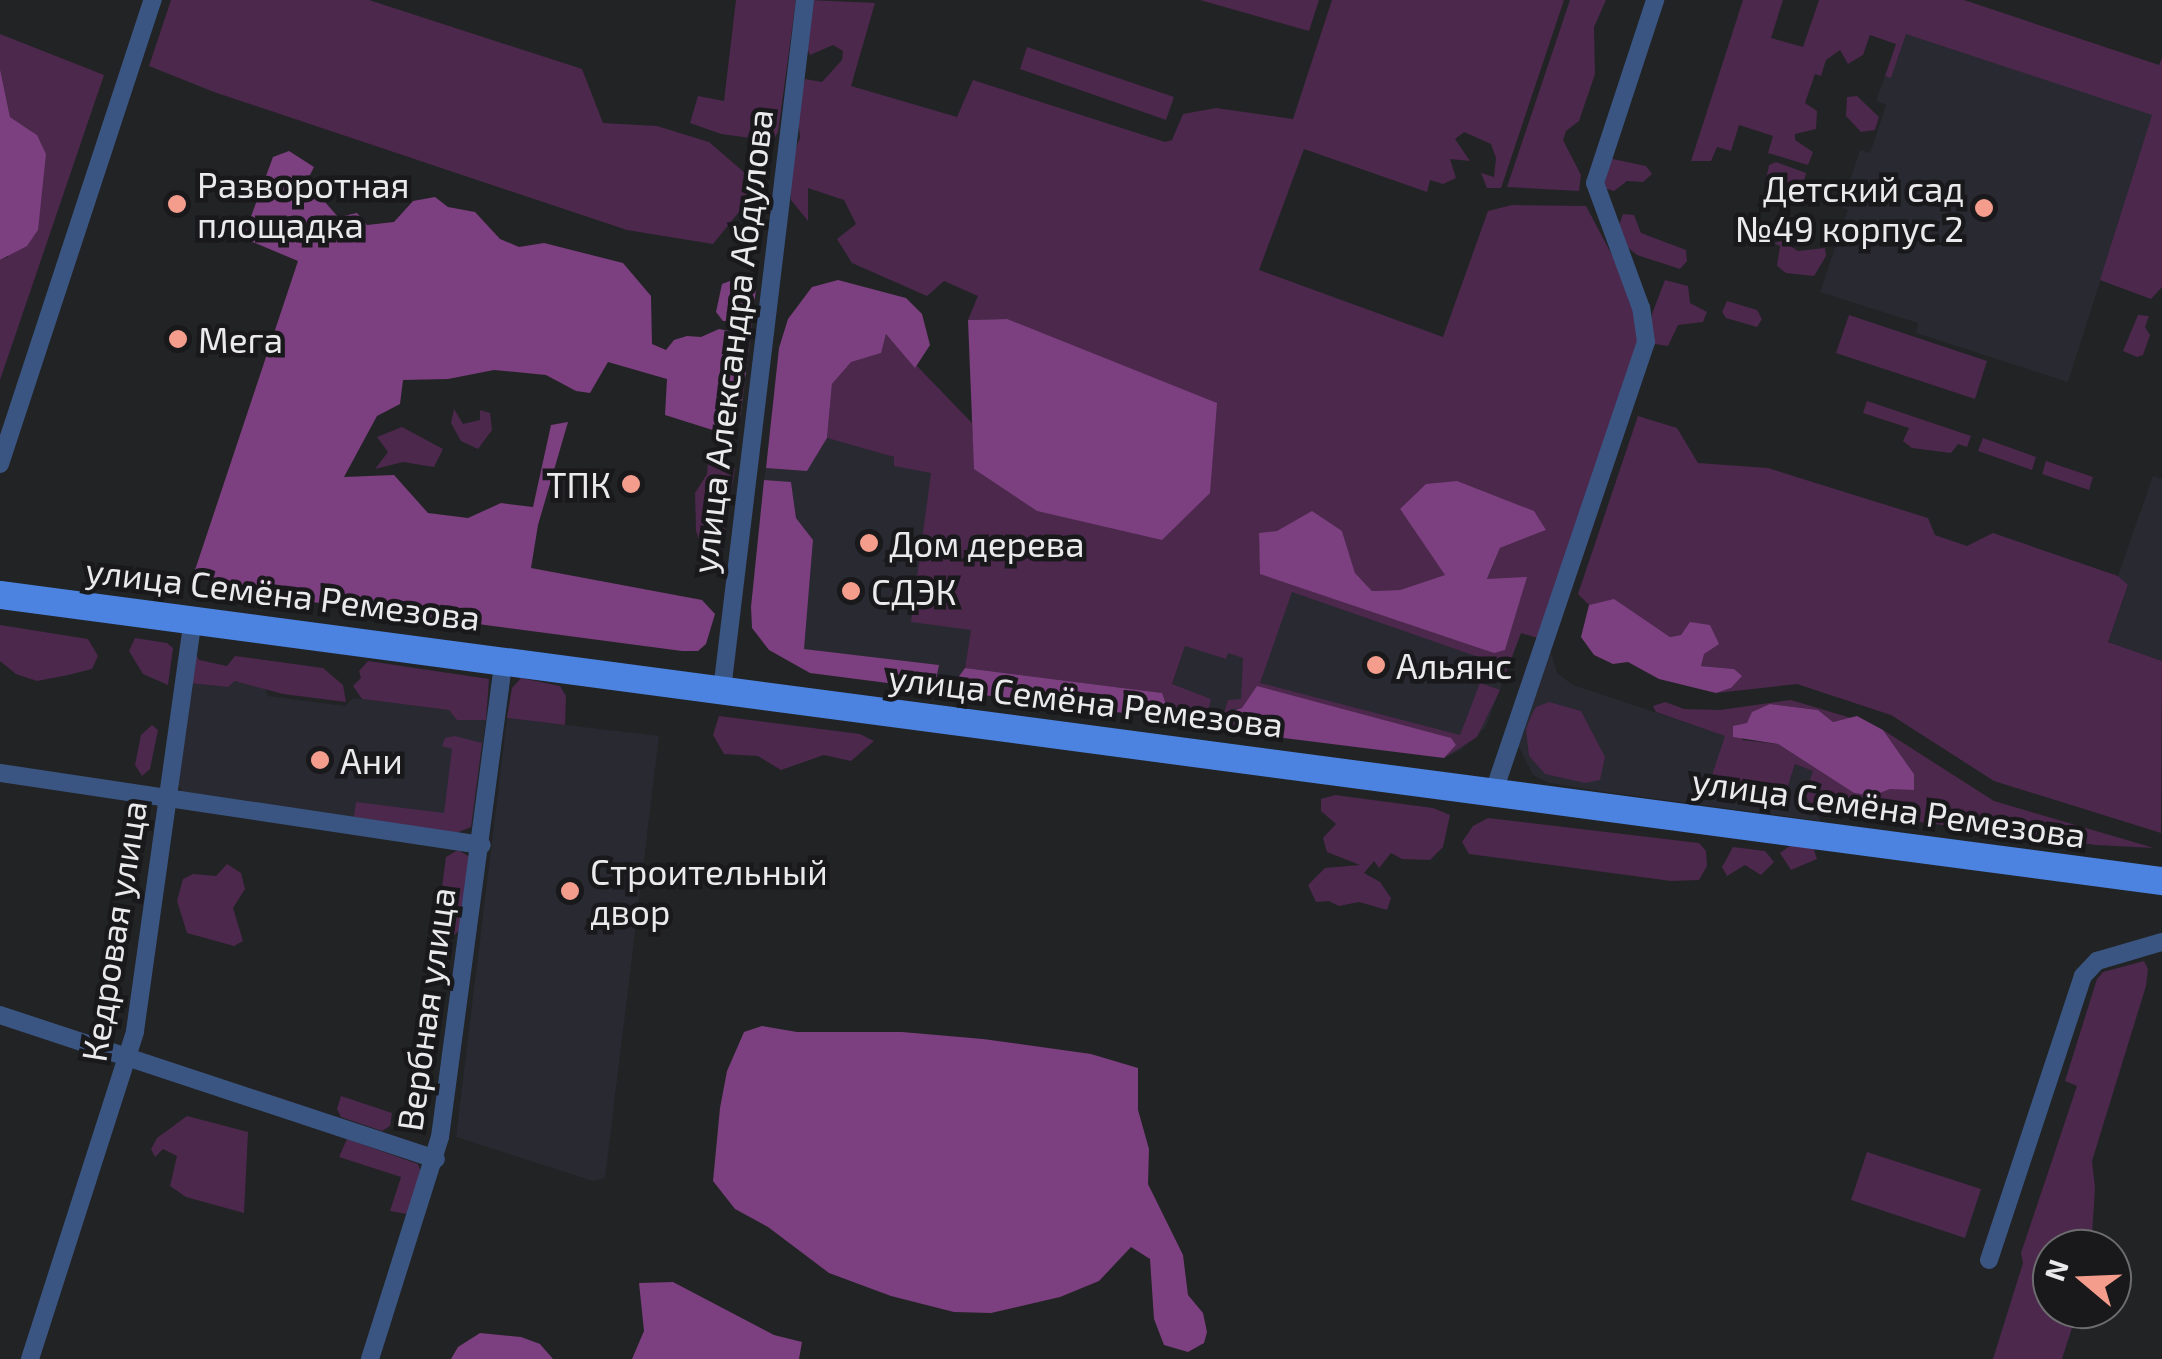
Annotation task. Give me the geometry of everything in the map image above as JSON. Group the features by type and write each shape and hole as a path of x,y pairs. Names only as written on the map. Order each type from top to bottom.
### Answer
{"main road":[{"name":"улица Семёна Ремезова","path":"0,595 2162,881"}],"street":[{"path":"0,464 153,0"},
{"name":"улица Александра Абдулова","path":"722,690 804,0"},
{"path":"1494,791 1646,342 1641,308 1595,183 1655,0"},
{"name":"Кедровая улица","path":"30,1359 128,1058 193,620"},
{"name":"Вербная улица","path":"370,1359 436,1158 482,845 504,660"},
{"path":"0,773 482,845"},
{"path":"1989,1260 2083,976 2097,961 2162,942"},
{"path":"0,1015 436,1158"}],"shaded area":[{"path":"171,0 369,0 582,69 603,123 657,126 709,142 760,186 713,244 627,230 214,92 149,66"},
{"path":"736,0 796,0 778,132 773,141 721,134 690,123 698,96 724,101"},
{"path":"810,0 875,3 851,86 957,117 973,80 1165,142 1172,140 1183,114 1216,108 1293,119 1332,0 1564,0 1501,188 1487,188 1481,173 1494,177 1496,158 1491,144 1464,132 1455,139 1470,161 1450,159 1456,178 1443,184 1430,180 1427,192 1304,149 1259,270 1443,337 1488,211 1512,205 1586,206 1636,304 1639,341 1538,638 1521,633 1505,675 1484,671 1487,660 1292,592 1260,683 1460,735 1480,683 1500,690 1477,737 1444,758 1456,745 1242,708 1231,709 1225,721 1236,732 1229,732 1223,724 1224,714 1228,700 1241,699 1243,658 1228,653 1226,659 1185,646 1172,684 1211,699 1205,723 1199,728 1148,720 1141,715 1154,717 1161,693 965,668 971,630 911,622 931,473 894,466 894,457 827,438 832,384 851,361 880,353 886,334 972,423 975,469 1007,319 968,320 978,296 944,281 927,296 852,263 837,239 856,224 844,200 808,188 808,221 791,200 788,166 800,138 797,109 805,79 822,82 842,60 843,51 833,45 810,55 806,46","holes":["1400,509 1546,530 1500,548 1487,580 1526,578 1505,650 1261,574 1259,534 1342,531 1355,573 1372,591 1400,590 1446,575"]},
{"path":"1200,0 1319,0 1309,31"},
{"path":"1570,0 1606,0 1594,27 1595,74 1579,121 1566,131 1563,140 1581,175 1579,191 1507,187"},
{"path":"1743,0 1783,0 1771,38 1803,47 1819,0 1964,0 2159,65 2162,58 2162,287 2151,299 2100,280 2152,115 1906,34 1891,78 1885,76 1896,44 1870,35 1863,55 1848,64 1840,50 1826,60 1821,76 1815,74 1805,103 1817,111 1816,129 1795,134 1795,140 1813,152 1808,165 1768,153 1773,136 1739,125 1731,151 1717,147 1711,161 1691,161"},
{"name":"Детский сад №49 корпус 2","path":"1906,33 2153,115 2068,382 1916,333 1918,323 1820,292 1848,210 1841,207 1860,150 1870,153 1886,105 1876,101 1885,76 1891,77"},
{"path":"0,34 104,75 0,380 0,260 8,257 37,135 10,117 0,69"},
{"path":"1027,47 1174,97 1166,120 1020,69"},
{"path":"0,69 10,117 37,135 46,154 38,230 27,246 0,260"},
{"path":"1857,96 1879,117 1875,130 1861,132 1846,116 1847,97"},
{"path":"289,151 314,167 310,175 296,178 291,190 325,202 338,217 357,213 367,225 394,222 413,201 435,197 448,207 475,212 500,239 519,247 544,243 623,263 651,296 652,344 666,350 674,340 687,336 701,337 719,329 739,333 742,322 723,321 716,312 722,284 738,278 756,289 740,420 734,429 719,432 665,415 667,379 608,362 590,393 576,391 546,375 494,370 448,379 403,380 400,404 377,416 344,477 394,475 428,513 468,518 501,503 533,507 551,425 568,422 538,525 531,568 702,600 715,614 706,644 698,651 253,594 193,576 298,261 243,238 273,157"},
{"path":"1608,158 1646,166 1652,174 1643,182 1627,181 1614,191 1604,188"},
{"path":"1776,162 1806,173 1803,186 1784,191 1765,185 1769,165"},
{"path":"1623,214 1634,215 1641,233 1686,250 1687,261 1680,269 1637,255 1626,246 1618,228"},
{"path":"1782,241 1798,251 1825,248 1826,256 1814,276 1786,273 1777,266 1780,246 1774,243"},
{"path":"838,280 906,298 922,314 930,345 915,368 886,334 881,353 851,362 832,384 827,438 807,471 766,468 779,348 788,319 812,287"},
{"path":"1665,280 1688,286 1690,303 1707,312 1703,322 1678,325 1668,346 1655,344 1651,338 1652,314"},
{"path":"1727,301 1757,310 1762,319 1757,327 1726,318 1722,312"},
{"path":"1849,315 1987,361 1975,399 1836,353"},
{"path":"2138,315 2149,316 2145,327 2150,335 2143,355 2137,357 2123,351"},
{"path":"1007,319 1217,403 1210,493 1162,540 1037,511 974,469 968,320"},
{"path":"1867,401 1971,436 1967,447 1958,444 1951,453 1912,448 1903,441 1909,428 1863,413"},
{"path":"454,409 463,424 480,420 480,410 490,413 492,430 478,449 461,441 451,423"},
{"path":"1638,416 1677,428 1698,463 1768,468 1928,518 1935,535 1967,546 1993,533 2118,576 2128,585 2108,642 2162,661 2161,833 1994,781 1891,715 1797,684 1716,693 1731,688 1734,669 1701,666 1703,654 1681,635 1670,637 1614,600 1589,605 1578,594"},
{"path":"402,427 443,449 434,467 403,462 375,469 388,452 377,437"},
{"path":"827,438 894,457 894,465 995,483 965,668 957,679 961,692 934,689 938,665 803,649 813,540 796,518 791,483 764,480 766,468 807,470"},
{"path":"1983,438 2036,457 2032,470 1978,451"},
{"path":"708,460 724,461 735,469 720,556 700,542 696,531 695,493 707,474"},
{"path":"2046,461 2093,477 2089,490 2042,474"},
{"path":"2153,476 2162,479 2162,661 2108,642 2128,586 2118,576"},
{"path":"764,480 791,482 796,518 813,540 804,649 939,665 934,689 810,673 769,650 752,628 751,607"},
{"path":"1457,481 1534,511 1546,530 1500,548 1487,579 1527,577 1505,650 1494,653 1260,574 1259,533 1277,531 1312,511 1342,531 1355,573 1372,591 1400,590 1445,575 1400,509 1426,484"},
{"path":"1212,566 1521,633 1486,727 1461,750 1444,758 1199,728 1211,699 1172,685"},
{"path":"1614,599 1670,637 1681,635 1690,622 1710,625 1719,644 1704,654 1701,666 1734,669 1742,676 1731,688 1716,693 1659,679 1628,662 1613,664 1594,655 1581,637 1589,605"},
{"path":"0,625 88,639 98,656 92,669 37,681 16,674 0,661"},
{"path":"135,638 167,643 173,648 168,685 143,674 129,651"},
{"path":"194,651 199,660 227,666 235,656 323,668 343,685 346,702 283,694 235,681 228,687 189,683"},
{"path":"1550,651 1557,673 1573,685 1726,736 1710,781 1784,798 1795,764 1814,771 1806,795 1821,821 1592,790 1549,783 1533,775 1518,745"},
{"path":"368,661 489,679 486,720 457,720 449,710 362,699 353,686"},
{"path":"965,668 1162,693 1167,708 1154,717 961,692 957,679"},
{"path":"521,678 560,686 566,696 565,725 507,718 512,688"},
{"path":"235,681 264,685 268,696 345,706 353,698 450,710 457,720 486,720 471,827 456,833 183,793 177,783 189,683 228,687"},
{"path":"1257,686 1451,738 1456,745 1444,758 1236,732 1225,721 1227,712 1242,708"},
{"path":"1791,700 1851,718 1833,722 1818,710 1770,704 1742,740 1778,744 1854,793 1872,796 1914,774 1883,730 1994,801 2154,848 2096,845 1828,810 1811,804 1805,795 1813,771 1795,764 1784,798 1754,801 1727,793 1710,781 1725,736 1656,712 1653,706 1665,702 1684,709 1720,710"},
{"path":"1549,702 1581,711 1605,757 1600,780 1585,783 1545,774 1529,756 1526,729 1536,707"},
{"path":"1770,704 1818,710 1833,722 1857,716 1883,730 1914,774 1914,790 1890,789 1872,796 1854,793 1778,744 1733,737 1733,726 1747,723 1752,712"},
{"path":"719,716 860,734 874,741 851,761 824,755 781,770 758,756 724,754 713,735"},
{"path":"507,718 659,736 605,1178 593,1181 456,1137"},
{"path":"152,725 158,730 150,769 142,776 135,765 141,735"},
{"path":"455,736 482,743 471,827 456,833 354,817 356,802 444,813 452,749 442,746 445,738"},
{"path":"1335,795 1433,808 1450,815 1443,847 1430,860 1402,859 1391,853 1379,868 1374,861 1364,873 1380,882 1391,898 1387,910 1359,902 1339,906 1329,901 1316,902 1308,885 1325,868 1360,865 1327,852 1323,838 1336,824 1321,811 1321,799"},
{"path":"1488,818 1699,843 1706,851 1707,866 1699,880 1671,881 1469,854 1462,842 1473,826"},
{"path":"1791,845 1813,847 1817,859 1791,870 1780,853"},
{"path":"1733,847 1765,851 1774,862 1761,875 1745,865 1727,876 1722,867"},
{"path":"458,850 470,857 460,930 454,935 436,933 446,857"},
{"path":"227,864 241,873 245,889 233,908 243,941 234,946 187,933 177,901 183,879 193,874 216,876"},
{"path":"2144,961 2148,969 2092,1161 2092,1229 2032,1229 2032,1329 2072,1329 2062,1359 1993,1359 2023,1263 2021,1253 2077,1086 2065,1081 2097,979 2103,972"},
{"path":"762,1026 797,1032 902,1032 983,1039 1091,1054 1138,1068 1138,1110 1149,1149 1148,1184 1183,1255 1188,1295 1203,1313 1207,1332 1204,1343 1188,1352 1164,1345 1154,1319 1150,1259 1131,1247 1099,1281 1060,1297 991,1313 954,1312 891,1296 829,1273 768,1227 735,1209 713,1181 720,1108 727,1071 744,1032"},
{"path":"341,1096 392,1113 390,1126 382,1131 341,1117 337,1109"},
{"path":"187,1116 248,1132 244,1213 186,1197 170,1186 177,1156 163,1149 155,1157 151,1149 157,1138"},
{"path":"347,1139 418,1164 422,1175 407,1214 390,1211 401,1177 339,1157"},
{"path":"1867,1152 1981,1189 1965,1238 1851,1200"},
{"path":"673,1282 774,1335 802,1342 799,1359 632,1359 644,1331 639,1283"},
{"path":"480,1333 521,1337 540,1344 553,1359 451,1359 458,1347"}],"place":[{"name":"Разворотная площадка","path":"177,204"},
{"name":"Детский сад №49 корпус 2","path":"1984,208"},
{"name":"Мега","path":"178,339"},
{"name":"ТПК","path":"631,484"},
{"name":"Дом дерева","path":"869,543"},
{"name":"СДЭК","path":"851,591"},
{"name":"Альянс","path":"1376,665"},
{"name":"Ани","path":"320,760"},
{"name":"Строительный двор","path":"570,891"}]}
